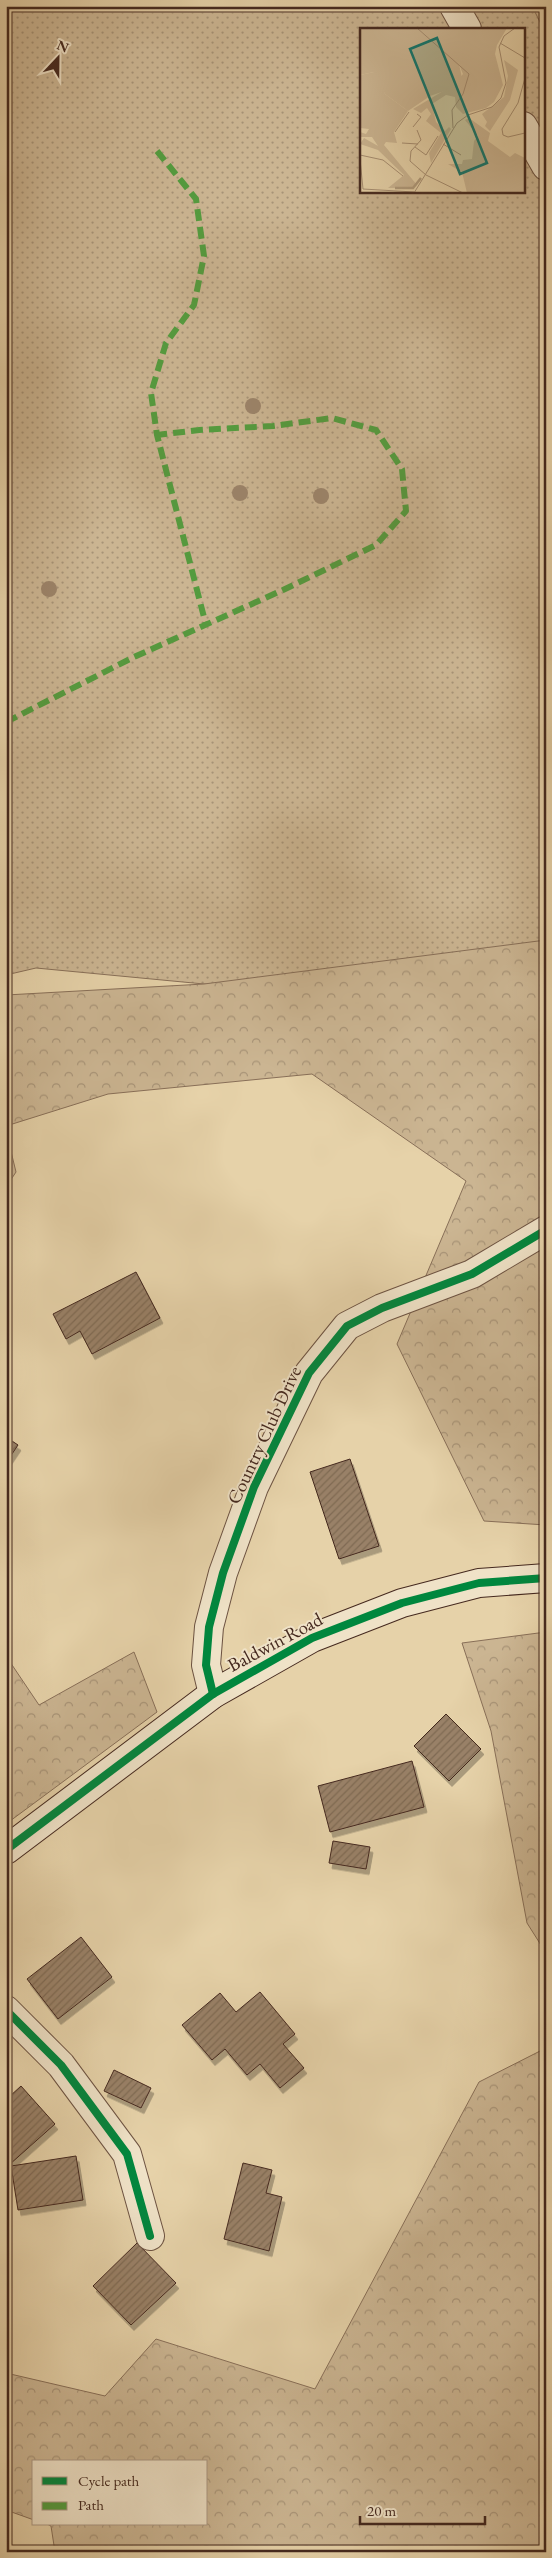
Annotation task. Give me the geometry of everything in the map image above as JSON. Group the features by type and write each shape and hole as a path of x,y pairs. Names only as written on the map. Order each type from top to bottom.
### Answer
{"street":[{"path":"454,6 466,28"},
{"path":"524,128 546,166"},
{"name":"Country Club Drive","path":"213,1694 206,1665 209,1627 223,1572 254,1487 309,1373 347,1326 382,1308 472,1274 546,1230"},
{"name":"Baldwin Road","path":"6,1850 213,1694 312,1638 402,1603 479,1583 546,1578"},
{"path":"6,2010 61,2065 127,2154 150,2236"}],"green space":[{"path":"6,6 546,6 546,995 204,984 36,968 6,975"},
{"path":"532,6 546,6 546,34"},
{"path":"546,940 546,1525 484,1521 397,1344 466,1181 312,1074 108,1094 6,1126 6,995 204,984"},
{"path":"6,1131 16,1172 6,1187"},
{"path":"546,1632 546,1953 527,1923 491,1731 462,1643"},
{"path":"134,1652 157,1712 6,1824 6,1656 39,1705"},
{"path":"546,2048 546,2552 55,2552 51,2526 208,2526 208,2460 32,2460 32,2519 6,2510 6,2373 105,2396 156,2339 315,2389 479,2082"}],"building":[{"path":"136,1272 160,1318 92,1354 80,1331 66,1339 53,1314"},
{"path":"6,1437 18,1445 6,1463"},
{"path":"350,1459 379,1546 339,1559 310,1472"},
{"path":"446,1714 481,1749 449,1781 414,1746"},
{"path":"412,1761 424,1807 330,1832 318,1786"},
{"path":"333,1841 370,1847 366,1869 329,1863"},
{"path":"81,1937 112,1977 58,2019 27,1979"},
{"path":"260,1992 295,2034 283,2044 304,2068 280,2088 260,2064 247,2075 225,2049 212,2060 182,2025 220,1993 236,2012"},
{"path":"114,2070 151,2088 141,2108 104,2091"},
{"path":"21,2086 55,2124 9,2165 6,2161 6,2094 9,2097"},
{"path":"76,2156 83,2200 18,2210 11,2166"},
{"path":"243,2163 272,2170 266,2193 282,2197 269,2251 224,2239"},
{"path":"137,2243 176,2283 131,2325 93,2286"}],"marked path":[{"path":"157,151 196,199 204,256 194,305 166,343 151,393 157,435 206,625"},
{"path":"6,722 134,657 283,590 376,545 406,511 402,469 376,430 332,418 273,426 199,430 157,435"}],"cycle path":[{"path":"213,1694 206,1665 209,1627 223,1573 254,1487 309,1373 347,1326 382,1308 472,1274 546,1230"},
{"path":"6,1850 213,1694 312,1638 402,1603 479,1583 546,1578"},
{"path":"6,2010 61,2065 127,2154 150,2236"}]}
